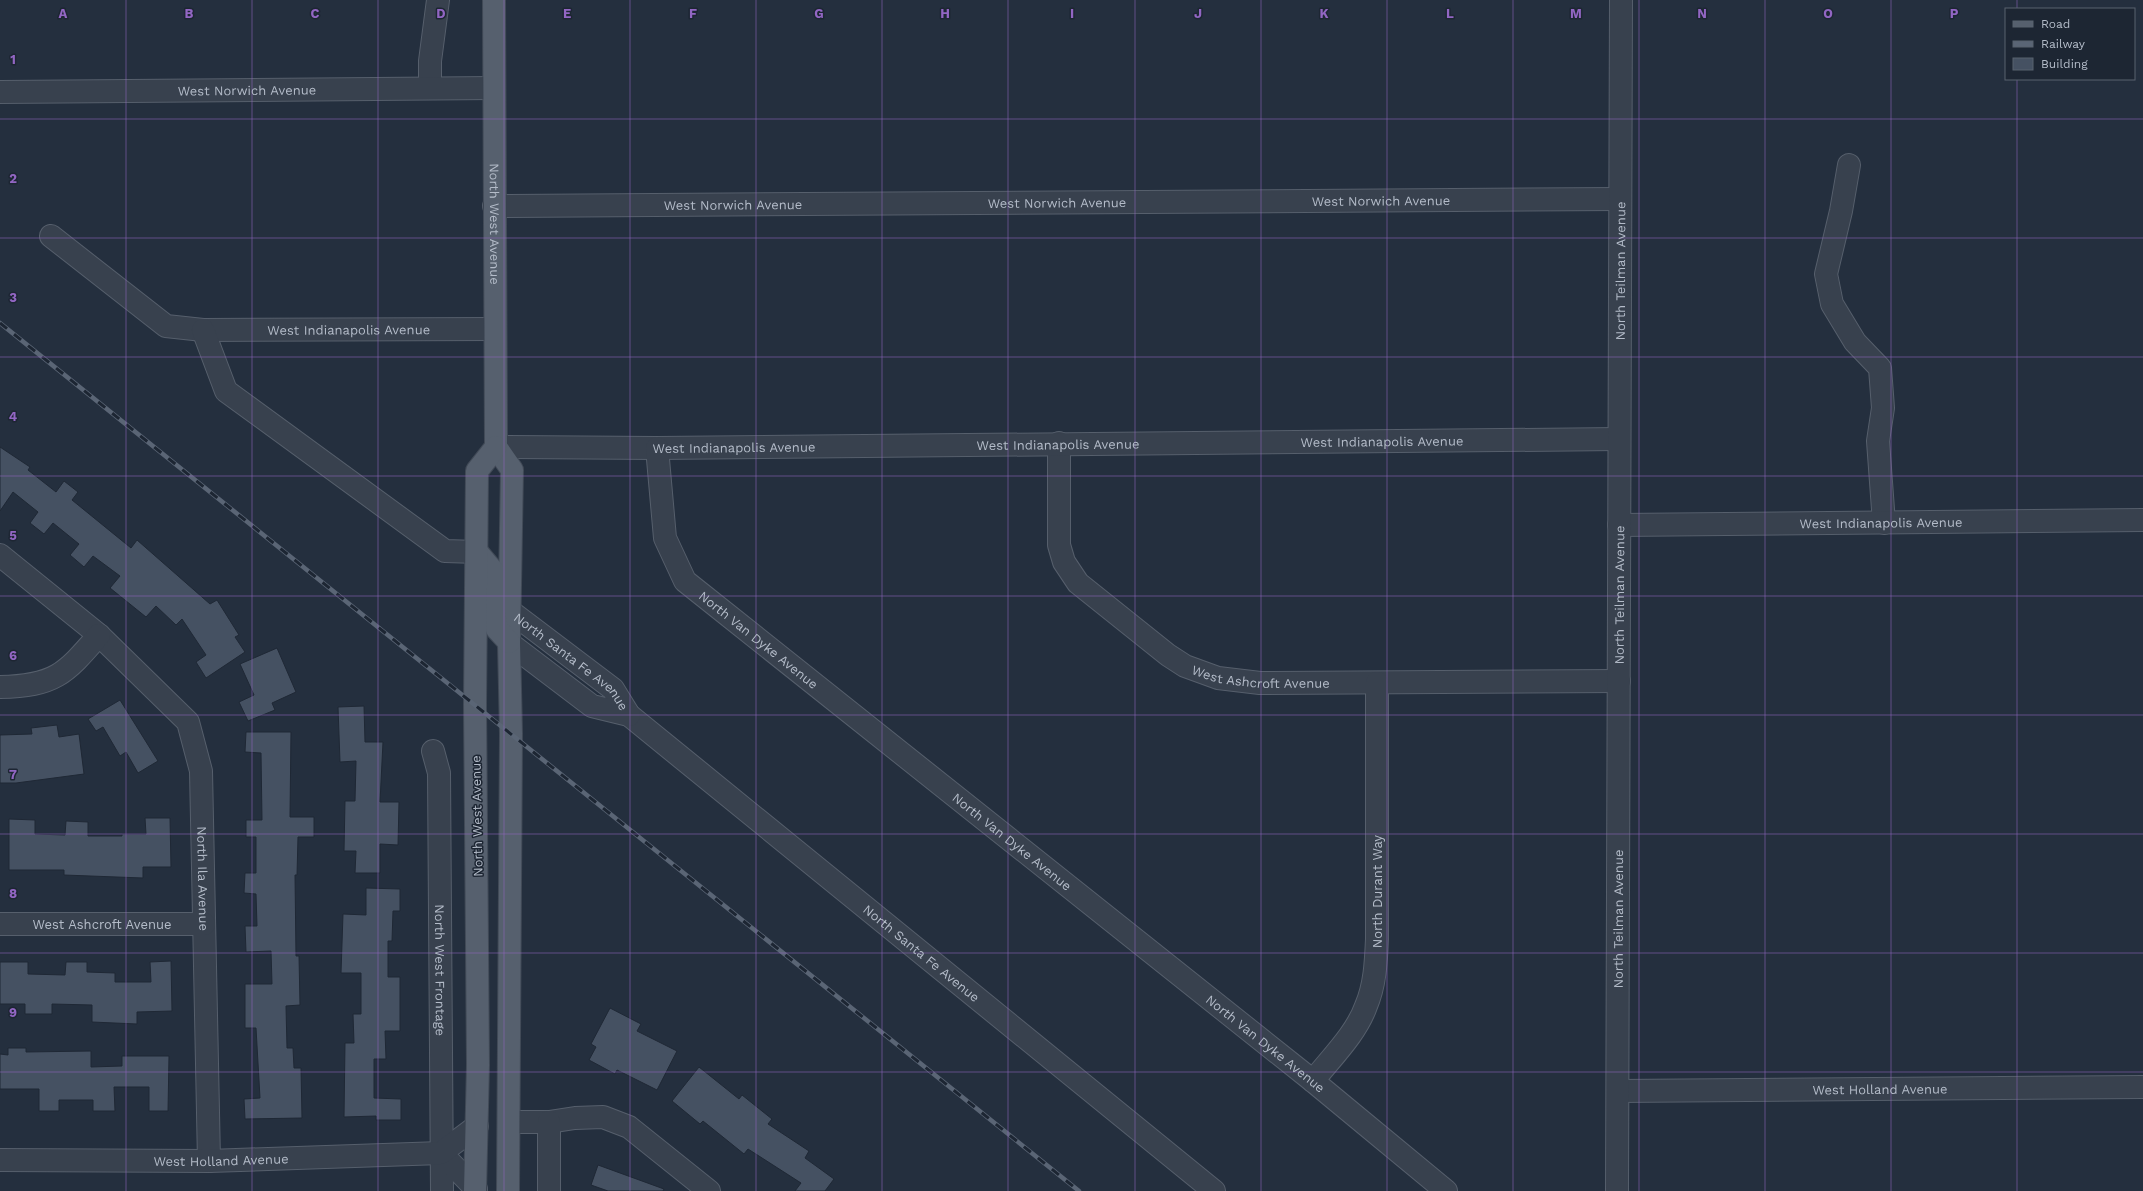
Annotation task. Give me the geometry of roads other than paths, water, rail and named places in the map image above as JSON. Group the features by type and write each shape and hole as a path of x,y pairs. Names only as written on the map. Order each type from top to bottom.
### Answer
{"main road":[{"name":"North West Avenue","path":"476,1190 477,471 496,447 494,0"},
{"path":"496,447 512,470 509,643 508,1191"},
{"path":"477,552 493,571 494,612 497,629 509,643"},
{"path":"476,1124 509,1122"}],"street":[{"path":"430,88 430,61 438,0"},
{"name":"North Teilman Avenue","path":"1618,1191 1620,0"},
{"name":"West Norwich Avenue","path":"0,92 494,88"},
{"path":"1849,165 1826,274 1832,304 1855,342 1880,368 1883,408 1878,441 1884,523"},
{"name":"West Norwich Avenue","path":"494,206 1620,199"},
{"name":"West Indianapolis Avenue","path":"51,236 166,326 203,330 495,329"},
{"path":"203,330 226,391 444,551 477,552"},
{"name":"West Indianapolis Avenue","path":"496,447 657,448 1619,438"},
{"name":"West Ashcroft Avenue","path":"1059,443 1058,535 1061,554 1068,569 1084,588 1172,658 1201,674 1238,682 1377,683 1619,681"},
{"name":"North Van Dyke Avenue","path":"657,448 665,538 685,581 1313,1081 1446,1191"},
{"name":"West Indianapolis Avenue","path":"1619,525 2143,520"},
{"name":"North Ila Avenue","path":"0,555 99,635 188,722 201,771 210,1161"},
{"name":"North Santa Fe Avenue","path":"510,612 613,690 629,715 1214,1191"},
{"path":"0,687 33,685 58,677 73,664 99,635"},
{"name":"North Santa Fe Avenue","path":"509,643 592,706 629,715"},
{"name":"North Durant Way","path":"1313,1081 1357,1024 1366,1007 1375,972 1378,939 1377,683"},
{"name":"North West Frontage","path":"433,751 439,772 442,1191"},
{"name":"West Ashcroft Avenue","path":"0,924 204,924"},
{"name":"West Holland Avenue","path":"1618,1091 2143,1087"},
{"path":"509,1122 549,1122 575,1118 603,1117 629,1126 709,1191"},
{"path":"549,1122 549,1191"},
{"path":"476,1124 441,1153 476,1190"},
{"name":"West Holland Avenue","path":"0,1160 210,1161 441,1153"}],"railway":[{"path":"0,323 1079,1191"}]}
